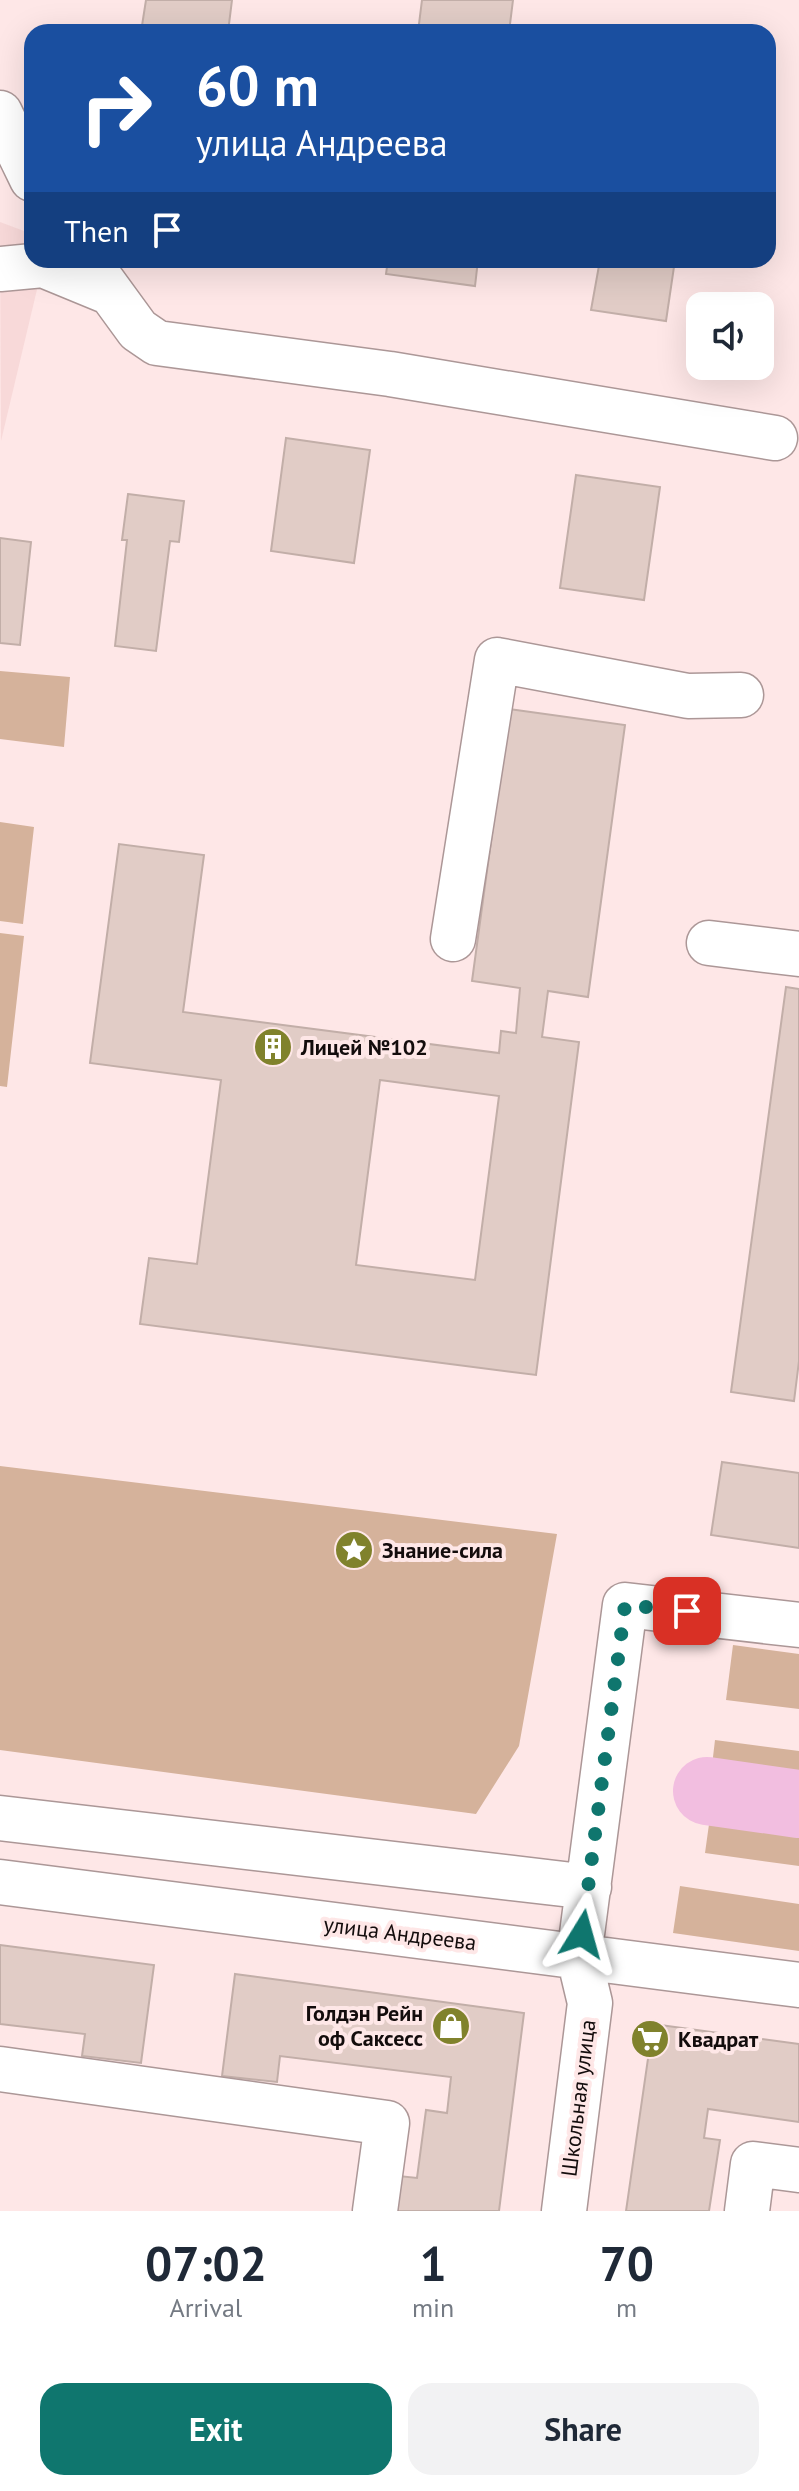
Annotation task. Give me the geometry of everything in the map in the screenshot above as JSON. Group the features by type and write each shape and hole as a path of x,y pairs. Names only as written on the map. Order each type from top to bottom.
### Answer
{"street":[{"path":"0,113 24,162"},
{"path":"0,182 24,192"},
{"path":"0,269 24,267"},
{"path":"57,268 99,277 138,330 157,343 390,374 775,438"},
{"path":"453,939 497,660 688,696 741,695"},
{"path":"709,943 799,954"},
{"name":"Школьная улица","path":"564,2211 590,2003 579,1957 625,1605 799,1625"},
{"path":"0,1818 589,1887"},
{"name":"улица Андреева","path":"0,1882 799,1985"},
{"path":"0,2069 387,2123 375,2211"},
{"path":"747,2211 753,2164 799,2170"}],"shaded area":[{"path":"0,222 24,231 24,268 42,268 1,441"},
{"path":"0,671 70,677 64,747 0,739"},
{"path":"0,822 34,827 23,924 0,921"},
{"path":"0,933 24,936 7,1087 0,1086"},
{"path":"0,1466 557,1534 519,1746 476,1814 0,1750"},
{"path":"733,1645 799,1654 799,1709 726,1700"},
{"path":"715,1740 799,1751 799,1788 711,1774"},
{"path":"711,1810 799,1822 799,1866 705,1853"},
{"path":"680,1886 799,1904 799,1951 673,1933"}],"building":[{"path":"146,0 232,0 229,24 142,24"},
{"path":"422,0 513,0 510,24 419,24"},
{"path":"387,268 477,268 475,286 386,274"},
{"path":"599,268 674,268 666,321 591,310"},
{"path":"286,438 370,450 354,563 271,551"},
{"path":"576,475 660,487 644,600 560,588"},
{"path":"128,494 184,501 179,542 170,541 156,651 115,646 127,540 122,540"},
{"path":"0,538 31,542 20,645 0,643"},
{"name":"Лицей №102","path":"509,709 625,725 588,997 548,991 542,1037 579,1042 536,1375 140,1324 149,1258 197,1264 221,1080 90,1063 119,844 204,855 183,1012 499,1053 501,1031 516,1033 520,988 472,981","holes":["380,1080 499,1096 475,1280 356,1265"]},
{"path":"786,987 799,989 799,1361 794,1401 731,1392"},
{"path":"722,1462 799,1473 799,1548 711,1535"},
{"path":"0,1945 154,1965 141,2063 82,2056 85,2034 0,2024"},
{"path":"235,1974 524,2013 499,2211 394,2211 399,2176 417,2178 426,2110 447,2113 451,2077 280,2056 277,2082 222,2076"},
{"path":"653,2024 799,2044 799,2122 708,2109 704,2138 720,2140 709,2211 626,2211"}],"waterway":[{"path":"707,1791 799,1804"}],"place":[{"name":"Лицей №102","path":"273,1047"},
{"name":"Знание-сила","path":"354,1550"},
{"name":"Голдэн Рейн оф Саксесс","path":"451,2026"},
{"name":"Квадрат","path":"650,2039"}],"route":[{"path":"582,1934 625,1605 687,1611"}]}
